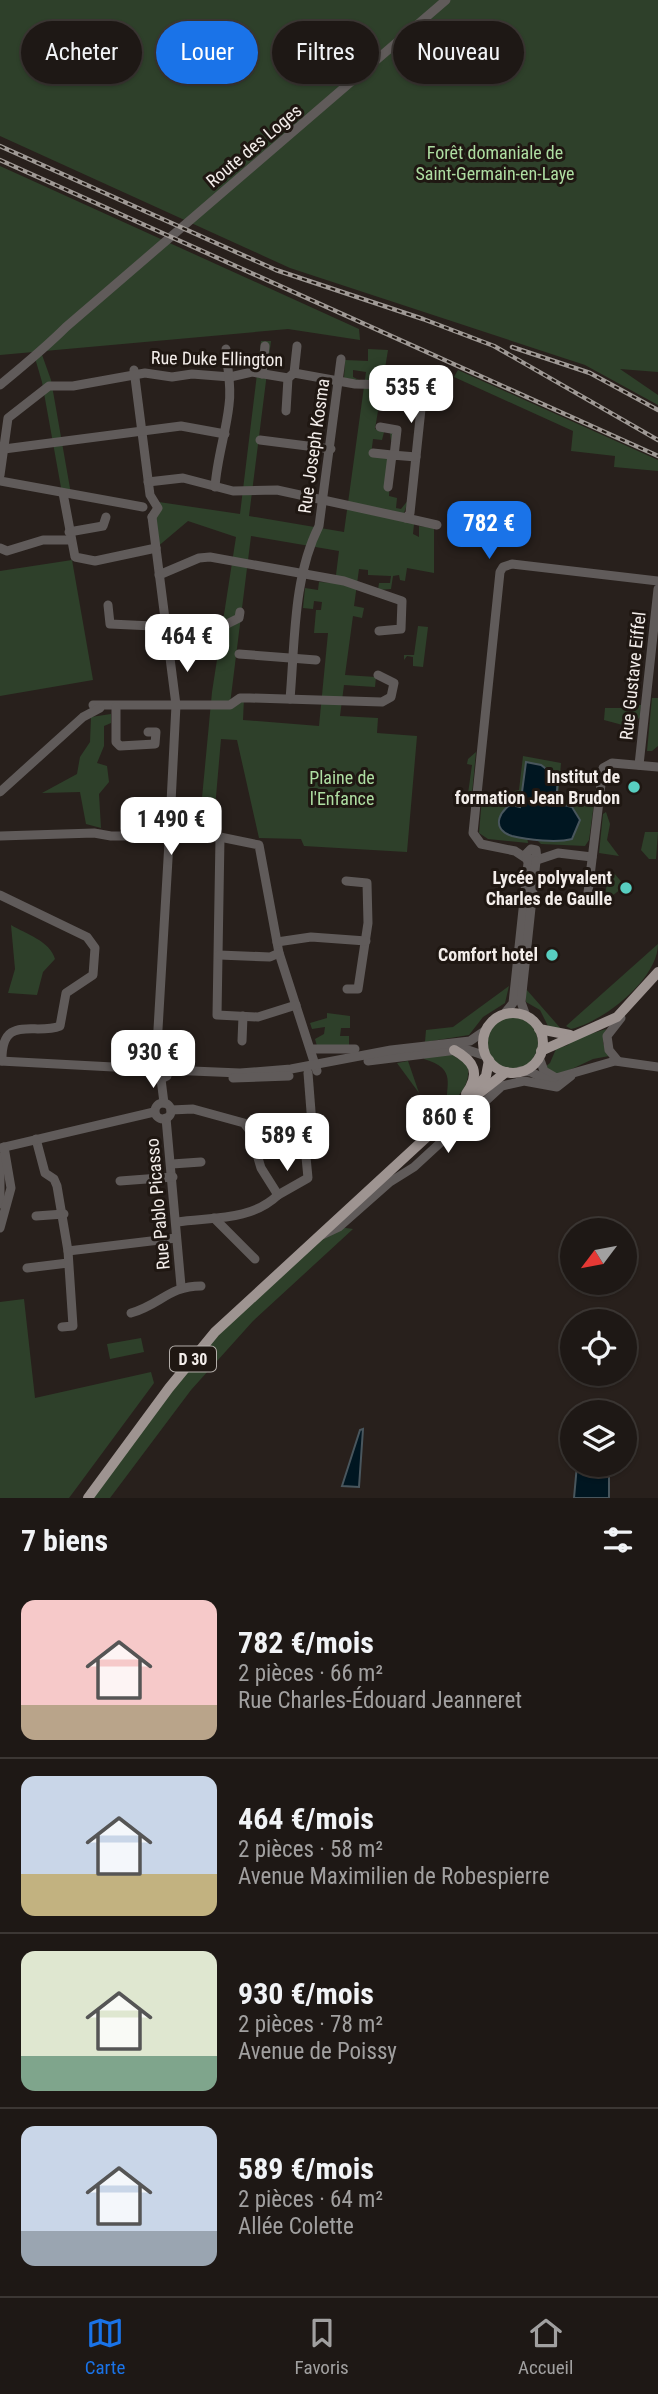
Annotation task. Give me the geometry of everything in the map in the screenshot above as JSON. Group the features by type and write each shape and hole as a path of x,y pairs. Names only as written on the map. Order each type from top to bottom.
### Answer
{"main road":[{"path":"593,1029 560,1035 539,1029 526,1016 504,1014 495,1019 486,1030 483,1043 488,1058 506,1072 520,1072 531,1066 551,1044 593,1029 626,1011 658,972"},
{"path":"539,1029 540,1054"},
{"path":"454,1050 468,1058 474,1068 472,1084 460,1103"},
{"name":"D 30","path":"443,1122 483,1081 488,1058"},
{"name":"D 30","path":"88,1498 169,1388 215,1332 443,1122 506,1072"}],"street":[{"name":"Route des Loges","path":"0,385 19,367 35,358 81,314 446,0"},
{"path":"262,374 264,346"},
{"path":"286,411 297,346"},
{"path":"215,487 217,459 225,434 230,377 226,349"},
{"name":"Rue Joseph Kosma","path":"290,699 302,575 309,544 319,526 341,359"},
{"path":"134,371 148,482 152,501 159,510 152,517"},
{"name":"Rue Duke Ellington","path":"0,475 8,418 49,386 84,384 134,371 230,377 252,372 393,385 408,389 418,399 421,409 415,457"},
{"path":"4,449 181,426 225,434"},
{"path":"380,427 397,430 387,487"},
{"path":"260,440 331,449"},
{"path":"373,453 415,457 410,513 407,518"},
{"path":"148,482 183,478 233,491 277,490 437,526"},
{"path":"0,481 143,507 152,501"},
{"path":"63,493 75,557 95,561 156,548"},
{"path":"143,507 144,514 152,517"},
{"path":"0,548 7,551 43,540 69,536 103,526 106,517"},
{"path":"152,517 176,705 152,1076 314,1070 382,1054 472,1049 488,1058"},
{"path":"159,575 199,558 210,557 344,581 402,601 401,629 379,631"},
{"path":"592,857 480,844 473,831 500,572 503,567 524,565 658,581"},
{"name":"Rue Gustave Eiffel","path":"587,901 603,768 610,763 639,765 658,589"},
{"path":"108,605 110,624 166,627 217,629 239,618 240,612"},
{"path":"239,654 316,660"},
{"path":"0,792 97,707 230,705 240,698 382,702 391,697 394,683 378,675"},
{"path":"116,707 116,742 120,746 155,744 156,732 148,732"},
{"path":"639,765 658,767"},
{"path":"0,836 94,832 111,836 220,837 258,843 267,878 279,953 311,1049 314,1070 313,1137"},
{"path":"220,837 217,1015 258,1017 296,1004"},
{"path":"500,847 532,860 565,854"},
{"path":"504,1014 513,1002 532,860 538,853 533,849"},
{"path":"526,1016 521,1002 532,860"},
{"path":"346,881 368,883 366,941 358,989 347,989"},
{"path":"0,895 87,937 95,948 93,975 66,993 60,1027 22,1027 13,1031 5,1042 1,1061 154,1066 166,1064 166,1074"},
{"path":"277,942 311,937 366,941"},
{"path":"219,955 270,957 279,953"},
{"path":"618,1061 609,1050 607,1036 626,1011"},
{"path":"242,1041 243,1016"},
{"path":"314,1070 349,1059 470,1041 486,1030"},
{"path":"311,1049 355,1049"},
{"path":"540,1054 544,1071 556,1078 600,1063 618,1061 658,1067"},
{"path":"520,1072 531,1072 554,1083 583,1069"},
{"name":"Rue Pablo Picasso","path":"166,1074 162,1112 172,1164 181,1286"},
{"path":"317,1237 339,1227 505,1084 524,1081 557,1087 571,1076"},
{"path":"453,1131 459,1117 478,1096"},
{"path":"0,1228 11,1188 2,1147 162,1112 193,1109 244,1123 250,1131 261,1168 278,1195"},
{"path":"36,1139 45,1173 54,1179 64,1214 73,1326 62,1327"},
{"path":"0,1157 0,1204"},
{"path":"177,1222 257,1212 278,1195 308,1178 306,1157"},
{"path":"172,1164 201,1162"},
{"path":"120,1181 173,1177"},
{"path":"36,1216 64,1214"},
{"path":"214,1218 255,1259"},
{"path":"68,1251 176,1238"},
{"path":"27,1268 68,1263"},
{"path":"131,1313 145,1309 181,1286 201,1286"}],"green space":[{"name":"Forêt domaniale de Saint-Germain-en-Laye","path":"0,0 658,0 658,372 620,369 658,395 658,405 585,365 290,268 0,136"},
{"path":"0,166 359,329 360,340 288,329 0,355"},
{"name":"Plaine de l'Enfance","path":"261,341 271,341 249,516 344,532 366,372 353,370 353,377 359,380 344,378 345,360 368,361 368,349 388,350 375,429 392,431 396,441 391,441 390,432 384,432 382,440 373,439 371,455 391,458 389,496 397,498 396,508 401,509 409,499 404,513 383,516 414,524 413,534 419,537 419,526 434,528 434,573 407,568 405,581 400,580 399,575 393,576 391,589 378,590 379,583 390,583 391,576 368,575 368,570 359,569 354,606 364,608 362,618 353,616 345,675 376,677 375,687 344,685 340,716 378,718 377,733 417,736 407,852 304,846 301,839 259,838 237,740 221,739 213,831 199,830 212,692 236,537 188,521 156,548 156,515 152,501 240,514","holes":["251,536 339,551 335,583 319,582 318,590 305,588 303,608 313,609 314,601 322,602 321,610 316,610 314,633 328,633 319,726 243,720 244,698 230,704"]},
{"path":"41,352 51,380 71,494 62,493 42,382 35,358"},
{"path":"458,370 658,460 658,471 614,467 615,456 571,451 573,431 454,377"},
{"path":"72,560 93,680 0,696 0,571"},
{"path":"418,626 428,627 423,667 413,666 413,657 407,656 404,660 404,655 414,655"},
{"path":"652,698 658,698 658,746 647,751"},
{"path":"630,704 641,705 640,717 630,727 604,720 605,708 630,708"},
{"path":"111,714 111,723 104,726 104,746 97,763 107,766 109,782 99,794 101,828 86,824 80,792 42,793 77,774 80,757 90,742 91,717"},
{"path":"476,752 470,805 467,801 472,765 467,764 468,759"},
{"path":"523,756 561,763 558,799 594,803 589,840 585,846 541,844 534,837 565,841 567,805 555,803 516,806 511,836 527,837 528,843 488,839 479,833 482,798 519,790"},
{"path":"606,812 610,824 607,840 619,856 599,853 603,814"},
{"path":"645,832 658,832 656,859 649,859 641,850"},
{"path":"613,872 625,886 604,902 608,877"},
{"path":"11,925 43,943 55,959 43,972 37,995 8,993 15,969"},
{"path":"658,944 656,957 649,971 626,997 584,1025 571,1029 566,1026"},
{"path":"509,986 505,1003 483,1017 469,1035 425,1042 426,1030 453,1027"},
{"path":"526,989 562,1030 549,1028 540,1010 526,1002"},
{"path":"327,1013 350,1016 350,1028 341,1028 340,1036 349,1036 349,1047 317,1046 315,1039 324,1034 325,1027 312,1029 310,1023 327,1018"},
{"path":"512,1017 522,1019 530,1025 536,1033 536,1053 530,1061 522,1067 512,1069 502,1067 494,1061 488,1053 486,1043 488,1033 494,1025 502,1019"},
{"path":"606,1029 603,1043 609,1056 593,1059 559,1075 544,1068 550,1063 556,1049 568,1045 571,1040"},
{"path":"451,1054 468,1065 468,1078 464,1088 447,1106 446,1073 435,1063 424,1059 425,1055"},
{"path":"408,1061 419,1093 397,1063"},
{"path":"339,1227 353,1229 253,1321 191,1390 110,1498 88,1498 184,1370 317,1237"},
{"path":"24,1299 35,1398 151,1372 154,1383 69,1498 0,1498 0,1302"},
{"path":"141,1338 144,1352 110,1359 107,1344"}],"water":[{"path":"526,762 541,765 558,778 556,803 572,807 580,820 572,839 526,839 505,833 501,828 500,818 506,808 517,802 516,806 520,807"},
{"path":"363,1429 359,1487 342,1486 360,1430"},
{"path":"576,1477 609,1477 609,1498 574,1498"}],"railway":[{"path":"0,146 276,270 423,319 494,346 658,440"},
{"path":"0,160 658,456"},
{"path":"512,347 590,373 658,410"}],"place":[{"name":"Institut de formation Jean Brudon","path":"634,787"},
{"name":"Lycée polyvalent Charles de Gaulle","path":"626,888"},
{"name":"Comfort hotel","path":"552,955"}]}
